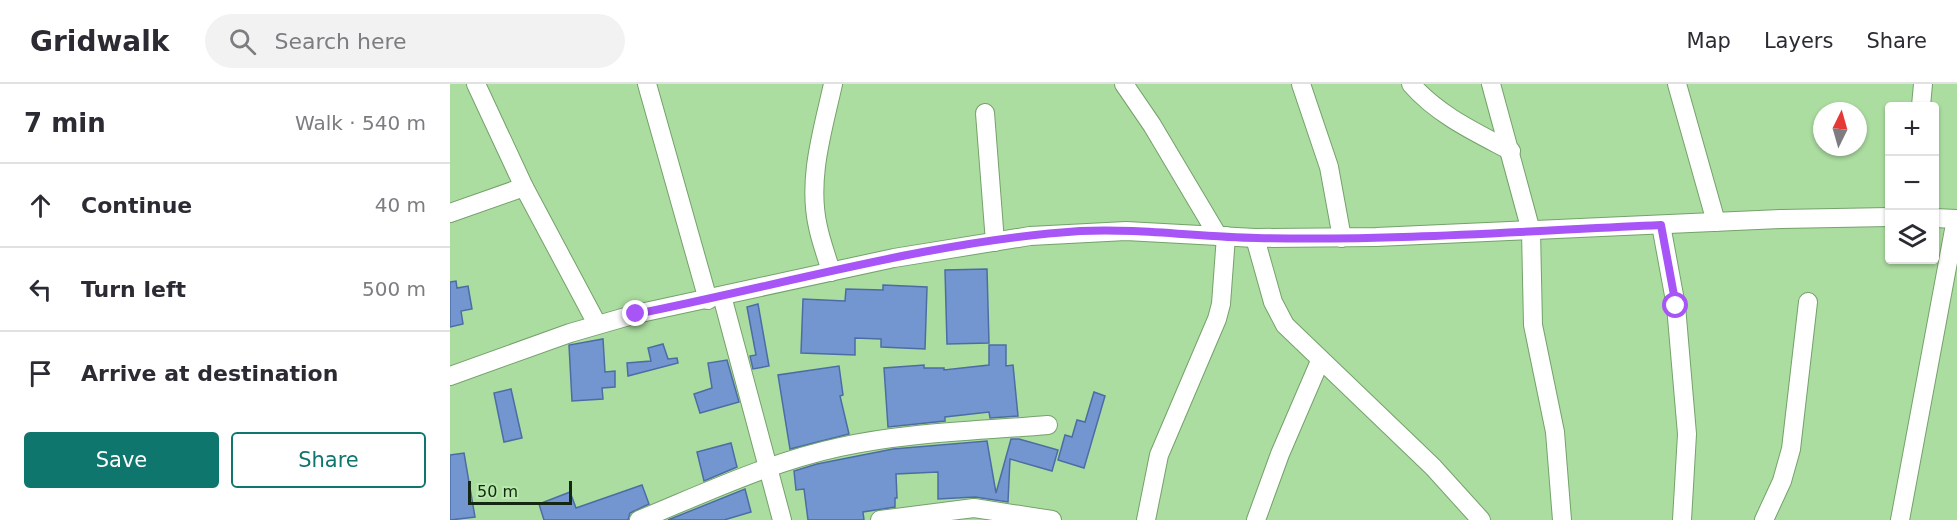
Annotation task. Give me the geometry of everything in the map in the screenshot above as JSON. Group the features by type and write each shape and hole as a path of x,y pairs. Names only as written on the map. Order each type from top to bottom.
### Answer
{"street":[{"path":"476,84 524,187 597,324"},
{"path":"647,84 770,466 782,520"},
{"path":"831,272 817,225 815,195 816,162 833,84"},
{"path":"1124,84 1152,124 1222,236 1221,304 1159,455 1146,520"},
{"path":"1301,84 1329,167 1342,238"},
{"path":"1411,84 1422,97 1457,123 1511,151"},
{"path":"1491,84 1531,231 1533,324 1555,432 1562,520"},
{"path":"1921,102 1923,84"},
{"path":"1683,86 1716,222"},
{"path":"985,113 995,242"},
{"path":"450,213 524,187"},
{"path":"451,373 597,324 831,272 995,242 1082,231 1255,238 1342,238 1885,217"},
{"path":"1900,520 1956,219 1939,218"},
{"path":"1661,225 1676,306 1688,434 1682,520"},
{"path":"1255,238 1273,302 1285,325 1433,467 1481,520"},
{"path":"1764,520 1782,481 1791,449 1808,302"},
{"path":"1256,520 1280,454 1320,361"},
{"path":"639,520 770,466 840,447 1048,425"},
{"path":"880,520 974,508 1052,520"}],"building":[{"path":"987,269 989,343 947,344 945,270"},
{"path":"456,281 457,288 468,286 472,309 461,311 463,324 450,327 450,282"},
{"path":"883,285 927,287 925,349 881,347 881,339 855,338 855,355 801,353 803,299 845,301 846,289 883,290"},
{"path":"758,304 769,366 753,369 750,356 756,355 747,307"},
{"path":"603,339 605,372 615,371 615,387 602,388 603,399 572,401 569,345"},
{"path":"663,344 668,359 677,358 678,363 628,376 627,363 651,361 648,348"},
{"path":"989,345 1006,345 1006,366 1013,365 1018,416 990,418 989,412 945,417 945,421 888,427 884,368 924,365 924,368 944,368 944,370 989,365"},
{"path":"727,360 739,402 700,413 694,394 712,388 708,363"},
{"path":"839,366 843,395 840,396 849,434 790,449 778,375"},
{"path":"511,389 522,438 504,442 494,393"},
{"path":"1094,392 1105,396 1084,468 1058,460 1065,435 1072,437 1077,420 1085,422"},
{"path":"1011,439 1019,439 1058,450 1052,471 1010,459 1008,502 975,497 938,499 938,472 896,474 895,507 863,512 864,520 808,520 804,489 796,490 794,471 817,464 893,449 987,441 996,493"},
{"path":"731,443 737,467 704,481 697,452"},
{"path":"464,453 475,517 450,520 450,455"},
{"path":"642,485 649,504 630,513 628,520 544,520 539,504 570,492 576,508"},
{"path":"745,489 751,512 724,520 668,520"}],"route":[{"path":"636,314 894,258 1030,236 1082,231 1255,238 1342,238 1661,225 1676,306"}]}
